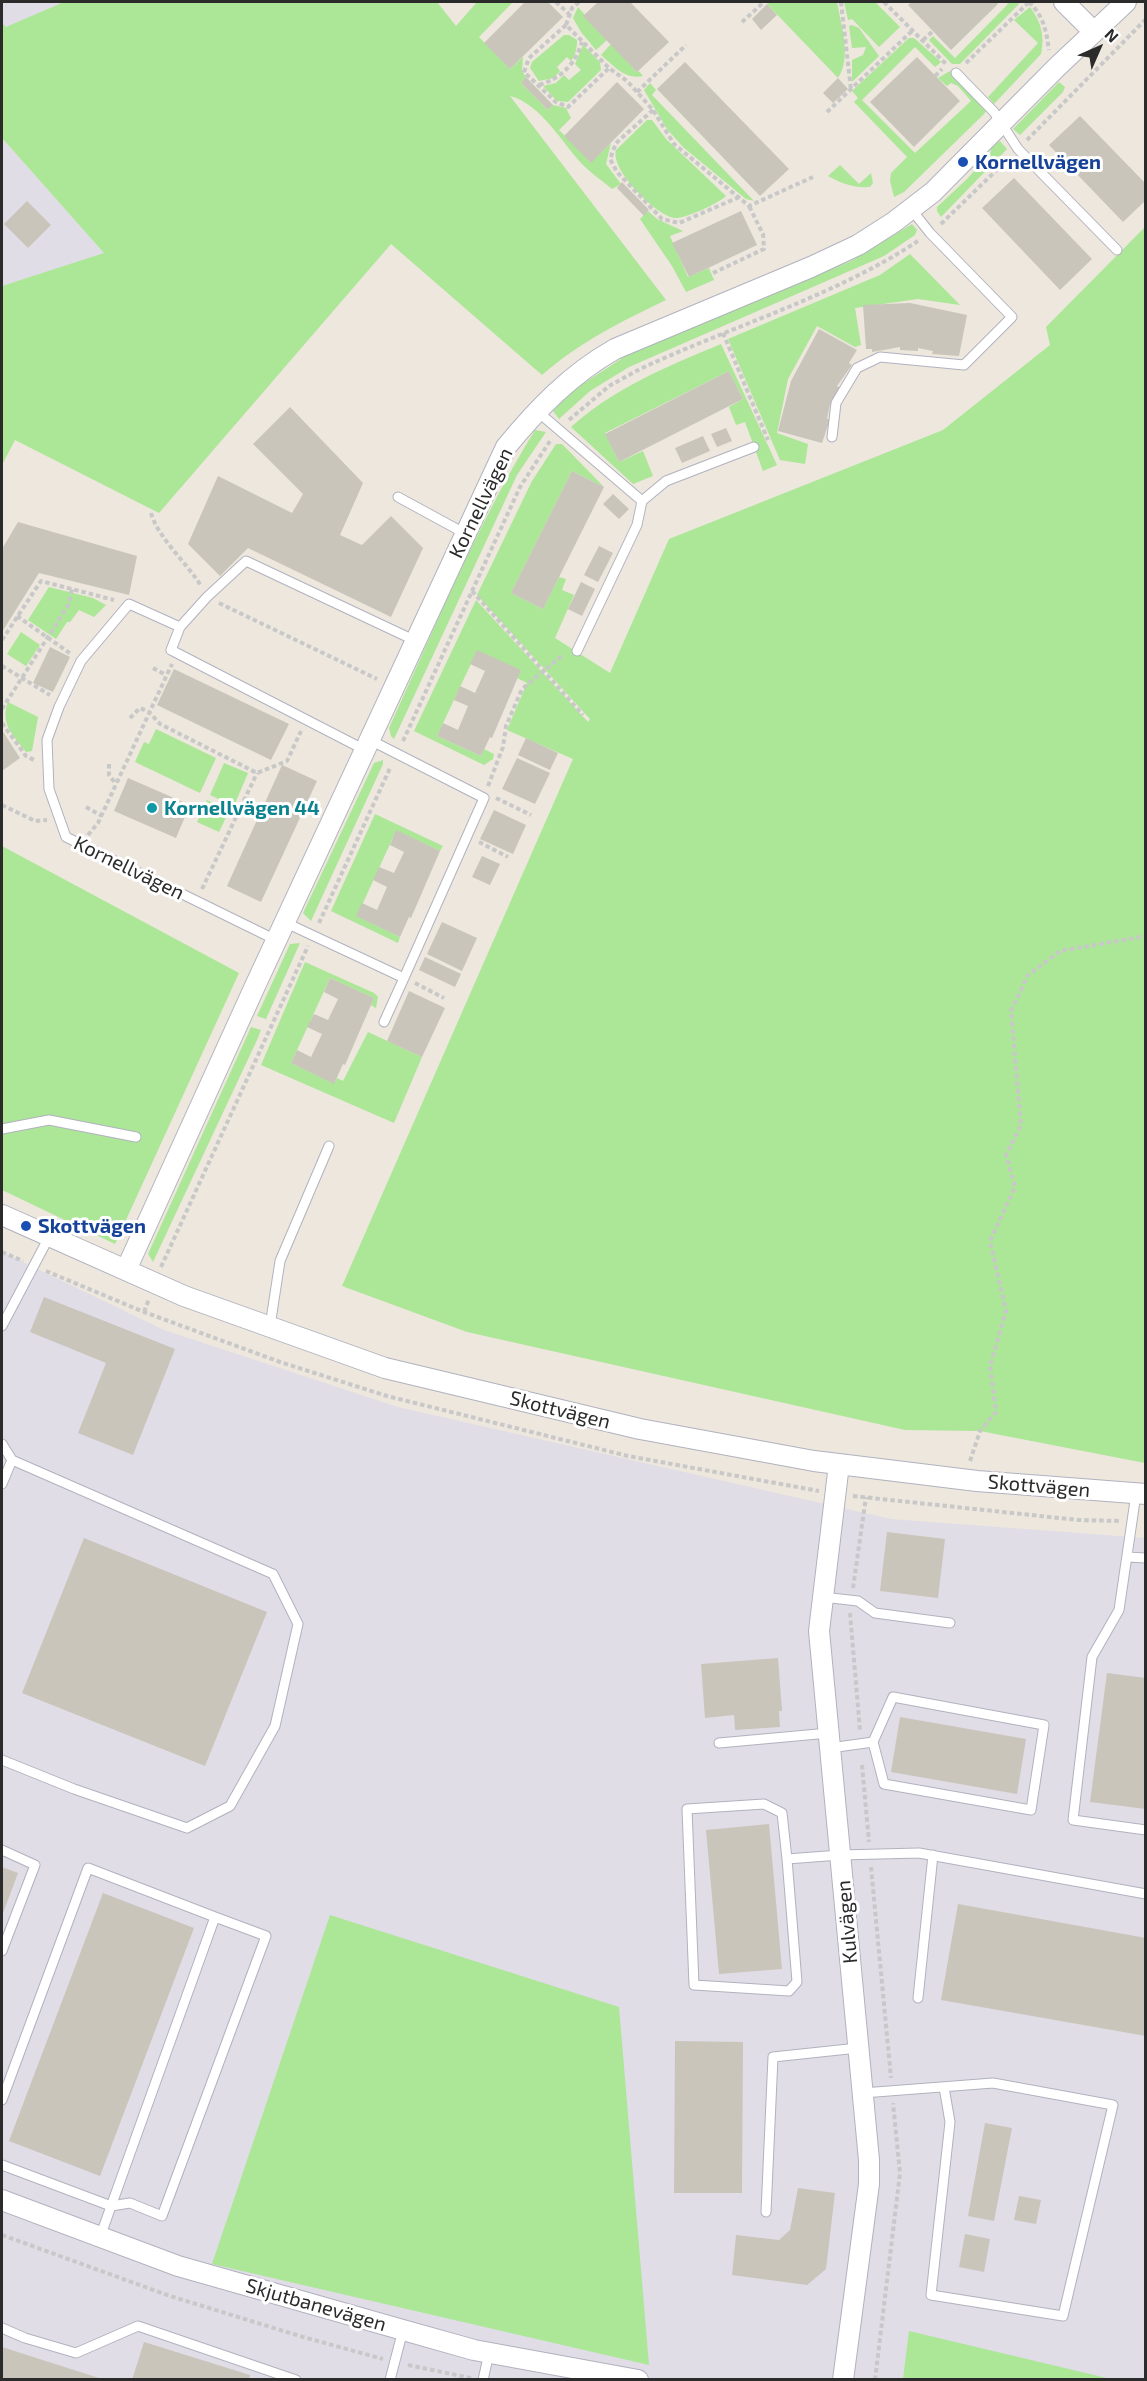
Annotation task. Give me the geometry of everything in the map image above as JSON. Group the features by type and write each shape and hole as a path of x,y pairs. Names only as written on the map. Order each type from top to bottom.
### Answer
{"street":[{"path":"1064,2 1094,32"},
{"name":"Kornellvägen","path":"126,1270 284,922 506,447 562,386 594,361 615,349 812,267 858,245 911,209 933,192 1000,123 1126,2"},
{"name":"Skottvägen","path":"2,1215 184,1296 385,1368 640,1429 839,1464 965,1479 1141,1494"},
{"name":"Kulvägen","path":"839,1464 819,1631 863,2093 869,2184 843,2379"},
{"name":"Skjutbanevägen","path":"2,2200 178,2266 489,2352 631,2379"}],"lane":[{"path":"956,73 994,111 1018,149 1117,250"},
{"path":"832,437 836,403 857,368 880,357 964,365 1012,317 930,233 911,209"},
{"path":"537,411 642,501"},
{"path":"576,651 637,525 642,501 666,481 754,447"},
{"path":"398,497 466,534"},
{"path":"384,1022 484,798 397,753 368,745 306,719 171,650 180,627 207,597 246,561 416,641"},
{"path":"129,604 180,627"},
{"name":"Kornellvägen","path":"129,604 81,661 47,740 49,789 66,837 276,940"},
{"path":"284,922 404,978"},
{"path":"2,1129 49,1120 136,1137"},
{"path":"270,1326 280,1261 329,1146"},
{"path":"2,1326 50,1237"},
{"path":"2,1444 12,1461 273,1574 298,1624 274,1726 231,1806 187,1828 74,1789 2,1760"},
{"path":"2,1484 12,1461"},
{"path":"1141,1494 1127,1557 1119,1610 1092,1656 1073,1820 1146,1830"},
{"path":"1127,1557 1146,1558"},
{"path":"822,1597 858,1601 875,1613 950,1623"},
{"path":"893,1697 1044,1725 1031,1810 884,1784 873,1742 893,1697"},
{"path":"719,1743 830,1740 861,1744 873,1742"},
{"path":"764,1804 782,1813 787,1859 797,1982 789,1991 694,1986 687,1809 764,1804"},
{"path":"2,1850 35,1864 2,1951"},
{"path":"787,1859 919,1853 1146,1894"},
{"path":"918,1998 933,1855"},
{"path":"2,2100 88,1868 266,1936 162,2216 130,2203 111,2206 2,2164"},
{"path":"100,2237 215,1917"},
{"path":"766,2212 773,2057 858,2048"},
{"path":"863,2093 993,2083 1113,2105 1063,2316 932,2295 950,2122 944,2087"},
{"path":"2,2328 25,2338 75,2353 138,2326 296,2379"},
{"path":"390,2379 403,2330"},
{"path":"483,2379 489,2352"}],"path":[{"path":"556,2 569,14"},
{"path":"579,2 569,14 566,25 529,58 524,72 556,102 568,107 609,68"},
{"path":"742,22 764,2"},
{"path":"840,2 844,14 850,90"},
{"path":"884,2 956,73 1029,2 1041,15 1045,24 1050,58"},
{"path":"144,1312 161,1266 397,753 520,487 541,452 559,429 609,386 671,355 847,281 892,258 930,233 1018,149 1146,19"},
{"path":"566,25 637,92 674,144 749,206 763,234 764,249 713,273"},
{"path":"827,112 913,30"},
{"path":"923,40 933,31"},
{"path":"539,85 555,80 571,66 582,41"},
{"path":"637,92 686,45"},
{"path":"652,110 616,143 610,159 616,172 662,219 679,223 737,198"},
{"path":"749,206 813,177"},
{"path":"723,333 768,441 754,447"},
{"path":"151,513 155,526 189,567 207,597 381,681"},
{"path":"2,640 41,581 129,604"},
{"path":"2,709 69,604 72,589"},
{"path":"472,591 583,715"},
{"path":"17,616 81,661"},
{"path":"484,798 503,747 506,726 522,688 566,653 576,651"},
{"path":"80,844 102,816 177,652"},
{"path":"2,666 62,702"},
{"path":"153,668 166,675"},
{"path":"129,718 140,708 149,712 160,724 256,773"},
{"path":"196,901 256,773 287,761 306,719"},
{"path":"2,723 26,756 48,766"},
{"path":"109,764 109,775 116,784"},
{"path":"484,798 494,796 531,815"},
{"path":"2,805 35,821 60,820"},
{"path":"86,807 102,816"},
{"path":"468,836 508,857"},
{"path":"965,1479 980,1431 996,1412 990,1366 1006,1311 990,1241 1015,1187 1006,1155 1022,1125 1011,1011 1028,975 1060,951 1146,936"},
{"path":"404,978 444,998"},
{"path":"866,1497 851,1600 850,1628 900,2173 875,2379"},
{"path":"2,2235 170,2296 303,2337 394,2362 476,2379"}],"shaded area":[{"path":"2,2 64,2 6,28 2,23"},
{"path":"2,138 105,254 2,286"},
{"path":"2,1252 164,1330 398,1407 891,1519 1145,1538 1145,2379 2,2379"}],"green space":[{"path":"64,2 437,2 456,26 477,2 513,2 479,37 510,69 523,57 522,71 526,77 521,83 548,110 553,105 566,108 571,118 559,130 591,162 611,143 606,164 621,184 612,189 583,165 532,107 510,96 666,300 586,342 542,375 391,244 159,513 15,440 2,465 2,286 104,253 2,138 2,23 6,27"},
{"path":"770,2 837,2 845,51 842,70 838,78 767,4"},
{"path":"844,2 875,2 900,27 879,47 852,19 848,20"},
{"path":"1006,2 1019,2 960,64 952,64 929,40 933,36 955,58 1008,4"},
{"path":"578,7 607,40 596,50 573,18"},
{"path":"1030,7 1041,29 1043,41 1041,54 994,104 988,97 1038,43 1014,20"},
{"path":"849,26 859,28 879,56 852,82 852,60 863,55 866,47 852,48"},
{"path":"564,35 577,40 573,58 571,61 567,57 557,67 560,71 554,78 539,81 530,68 532,62"},
{"path":"909,38 914,38 941,62 935,67 915,47 862,100 915,153 971,101 958,86 951,83 947,86 938,78 950,71 986,111 904,192 894,197 890,181 891,173 907,157 854,102 858,98 852,91"},
{"path":"611,44 643,76 625,74 601,55"},
{"path":"583,45 600,62 601,70 568,102 557,101 543,86 556,83 564,75 569,80 581,70 575,64"},
{"path":"1059,82 1065,87 1063,92 1020,135 1013,129"},
{"path":"650,83 656,90 652,95 754,201 746,199 683,147 667,129 644,90"},
{"path":"647,120 652,120 666,139 726,196 716,203 679,218 666,215 646,200 620,169 616,159 616,150"},
{"path":"1000,141 1007,149 941,217 937,207 967,179 991,152 990,148"},
{"path":"840,165 859,184 871,173 873,183 870,187 854,186 828,176"},
{"path":"648,211 657,219 683,231 670,236 688,277 709,268 714,280 686,292 672,266 640,219"},
{"path":"912,224 917,230 915,235 884,256 629,367 590,391 559,419 553,411 575,389 627,355 851,261"},
{"path":"1145,227 1145,1463 980,1431 905,1430 467,1332 342,1286 573,759 507,730 527,683 517,678 520,670 477,651 437,736 481,756 484,749 494,754 493,759 484,765 414,731 476,600 588,722 590,719 477,595 532,481 556,444 562,444 604,487 572,471 511,593 543,609 559,577 566,579 562,590 574,595 555,638 610,673 669,539 943,430 1050,345 1046,327"},
{"path":"910,254 960,305 918,299 855,308 861,345 855,347 817,326 788,379 777,433 808,444 805,464 780,460 728,339 880,275"},
{"path":"721,344 777,465 763,471 745,422 736,425 729,407 743,399 729,371 605,433 619,462 643,451 653,476 633,484 571,427 623,389"},
{"path":"535,430 546,432 517,475 394,739 389,728 440,615 494,502"},
{"path":"49,587 93,598 106,605 94,617 79,610 70,622 67,622 56,639 28,620"},
{"path":"21,632 40,645 26,666 7,654"},
{"path":"8,702 38,717 32,751 26,752 6,722"},
{"path":"156,729 216,758 200,793 135,762 144,742 149,744"},
{"path":"383,760 311,921 303,913 374,763"},
{"path":"224,763 248,773 234,806 210,795"},
{"path":"207,800 229,811 219,832 197,822"},
{"path":"375,814 443,846 440,851 396,831 357,916 400,937 398,943 331,911"},
{"path":"2,846 239,973 115,1244 2,1190"},
{"path":"300,943 266,1019 257,1016 290,944"},
{"path":"305,962 374,993 378,997 376,1008 371,1005 374,998 330,978 291,1063 334,1083 337,1078 343,1081 368,1032 422,1057 394,1123 261,1065"},
{"path":"251,1027 261,1030 257,1040 153,1262 148,1254"},
{"path":"330,1915 619,2007 649,2365 212,2264"},
{"path":"909,2331 1111,2379 903,2379"}],"building":[{"path":"525,2 548,2 563,17 510,69 484,43"},
{"path":"598,2 630,2 669,42 637,72 583,16"},
{"path":"912,2 996,2 998,4 951,50 908,5"},
{"path":"767,4 777,15 761,30 752,19"},
{"path":"917,57 960,101 914,147 870,102"},
{"path":"685,62 789,169 760,196 657,89"},
{"path":"526,77 553,105 548,110 521,83"},
{"path":"838,78 848,89 833,103 823,93"},
{"path":"617,82 644,109 591,163 564,136"},
{"path":"1080,116 1146,184 1146,200 1123,222 1049,145"},
{"path":"1014,178 1092,259 1060,290 982,208"},
{"path":"622,182 649,210 644,216 617,188"},
{"path":"27,201 51,225 28,248 4,224"},
{"path":"741,211 757,245 689,277 672,243"},
{"path":"910,303 967,315 959,356 932,354 933,351 918,348 918,351 900,350 900,347 872,352 872,349 866,349 863,305"},
{"path":"819,329 857,350 849,363 852,365 837,386 840,388 833,405 830,404 827,419 830,419 822,443 778,431 791,381"},
{"path":"729,371 743,399 619,462 605,434"},
{"path":"290,407 363,483 340,535 362,545 391,516 423,548 391,617 248,548 220,576 188,544 218,476 292,513 303,494 253,444"},
{"path":"726,428 732,441 717,447 711,434"},
{"path":"703,436 710,451 682,463 675,448"},
{"path":"572,471 604,487 543,609 511,593"},
{"path":"613,494 629,509 619,519 603,504"},
{"path":"18,522 137,556 129,595 39,573 2,632 2,549"},
{"path":"599,546 613,553 598,582 584,575"},
{"path":"581,582 595,589 582,616 568,609"},
{"path":"50,647 70,657 53,692 33,683"},
{"path":"477,650 521,670 492,738 490,737 481,756 437,736 443,723 458,730 468,706 454,700 460,686 475,693 485,671 470,664"},
{"path":"174,669 289,724 271,760 157,705"},
{"path":"2,730 20,758 2,771"},
{"path":"526,738 558,753 550,770 518,755"},
{"path":"517,758 550,773 535,804 502,789"},
{"path":"282,765 317,781 261,902 227,886"},
{"name":"Kornellvägen 44","path":"128,778 190,805 176,838 114,811"},
{"path":"494,810 526,825 513,854 480,839"},
{"path":"396,830 440,851 411,918 409,917 400,937 356,916 362,903 377,910 387,887 373,880 379,867 394,873 404,852 390,845"},
{"path":"482,856 500,864 490,885 472,877"},
{"path":"442,922 477,938 462,971 427,954"},
{"path":"425,957 461,974 455,987 419,970"},
{"path":"330,978 374,998 345,1065 343,1064 334,1084 291,1063 297,1050 311,1057 322,1034 307,1027 314,1014 328,1020 338,999 324,992"},
{"path":"409,991 445,1008 422,1057 387,1041"},
{"path":"44,1297 175,1349 133,1455 78,1433 106,1363 30,1332"},
{"path":"887,1532 945,1539 938,1598 880,1591"},
{"path":"84,1538 267,1612 205,1766 22,1693"},
{"path":"778,1658 782,1711 779,1711 780,1727 735,1730 734,1715 705,1718 701,1664"},
{"path":"1107,1673 1146,1678 1146,1809 1090,1802"},
{"path":"900,1717 1026,1739 1017,1794 891,1772"},
{"path":"769,1824 782,1969 719,1974 706,1830"},
{"path":"2,1867 18,1873 2,1916"},
{"path":"103,1893 194,1928 100,2176 9,2141"},
{"path":"958,1904 1146,1938 1146,2036 941,2000"},
{"path":"675,2041 743,2042 742,2193 674,2193"},
{"path":"985,2123 1012,2128 994,2221 968,2216"},
{"path":"798,2188 835,2193 826,2269 807,2285 732,2275 736,2235 779,2240 790,2230"},
{"path":"1019,2196 1041,2200 1036,2224 1014,2220"},
{"path":"965,2234 990,2239 984,2272 959,2267"},
{"path":"144,2342 250,2375 249,2380 132,2380"},
{"path":"2,2347 102,2379 102,2380 2,2380"}],"place":[{"name":"Kornellvägen","path":"963,162"},
{"name":"Kornellvägen 44","path":"152,808"},
{"name":"Skottvägen","path":"26,1226"}]}
